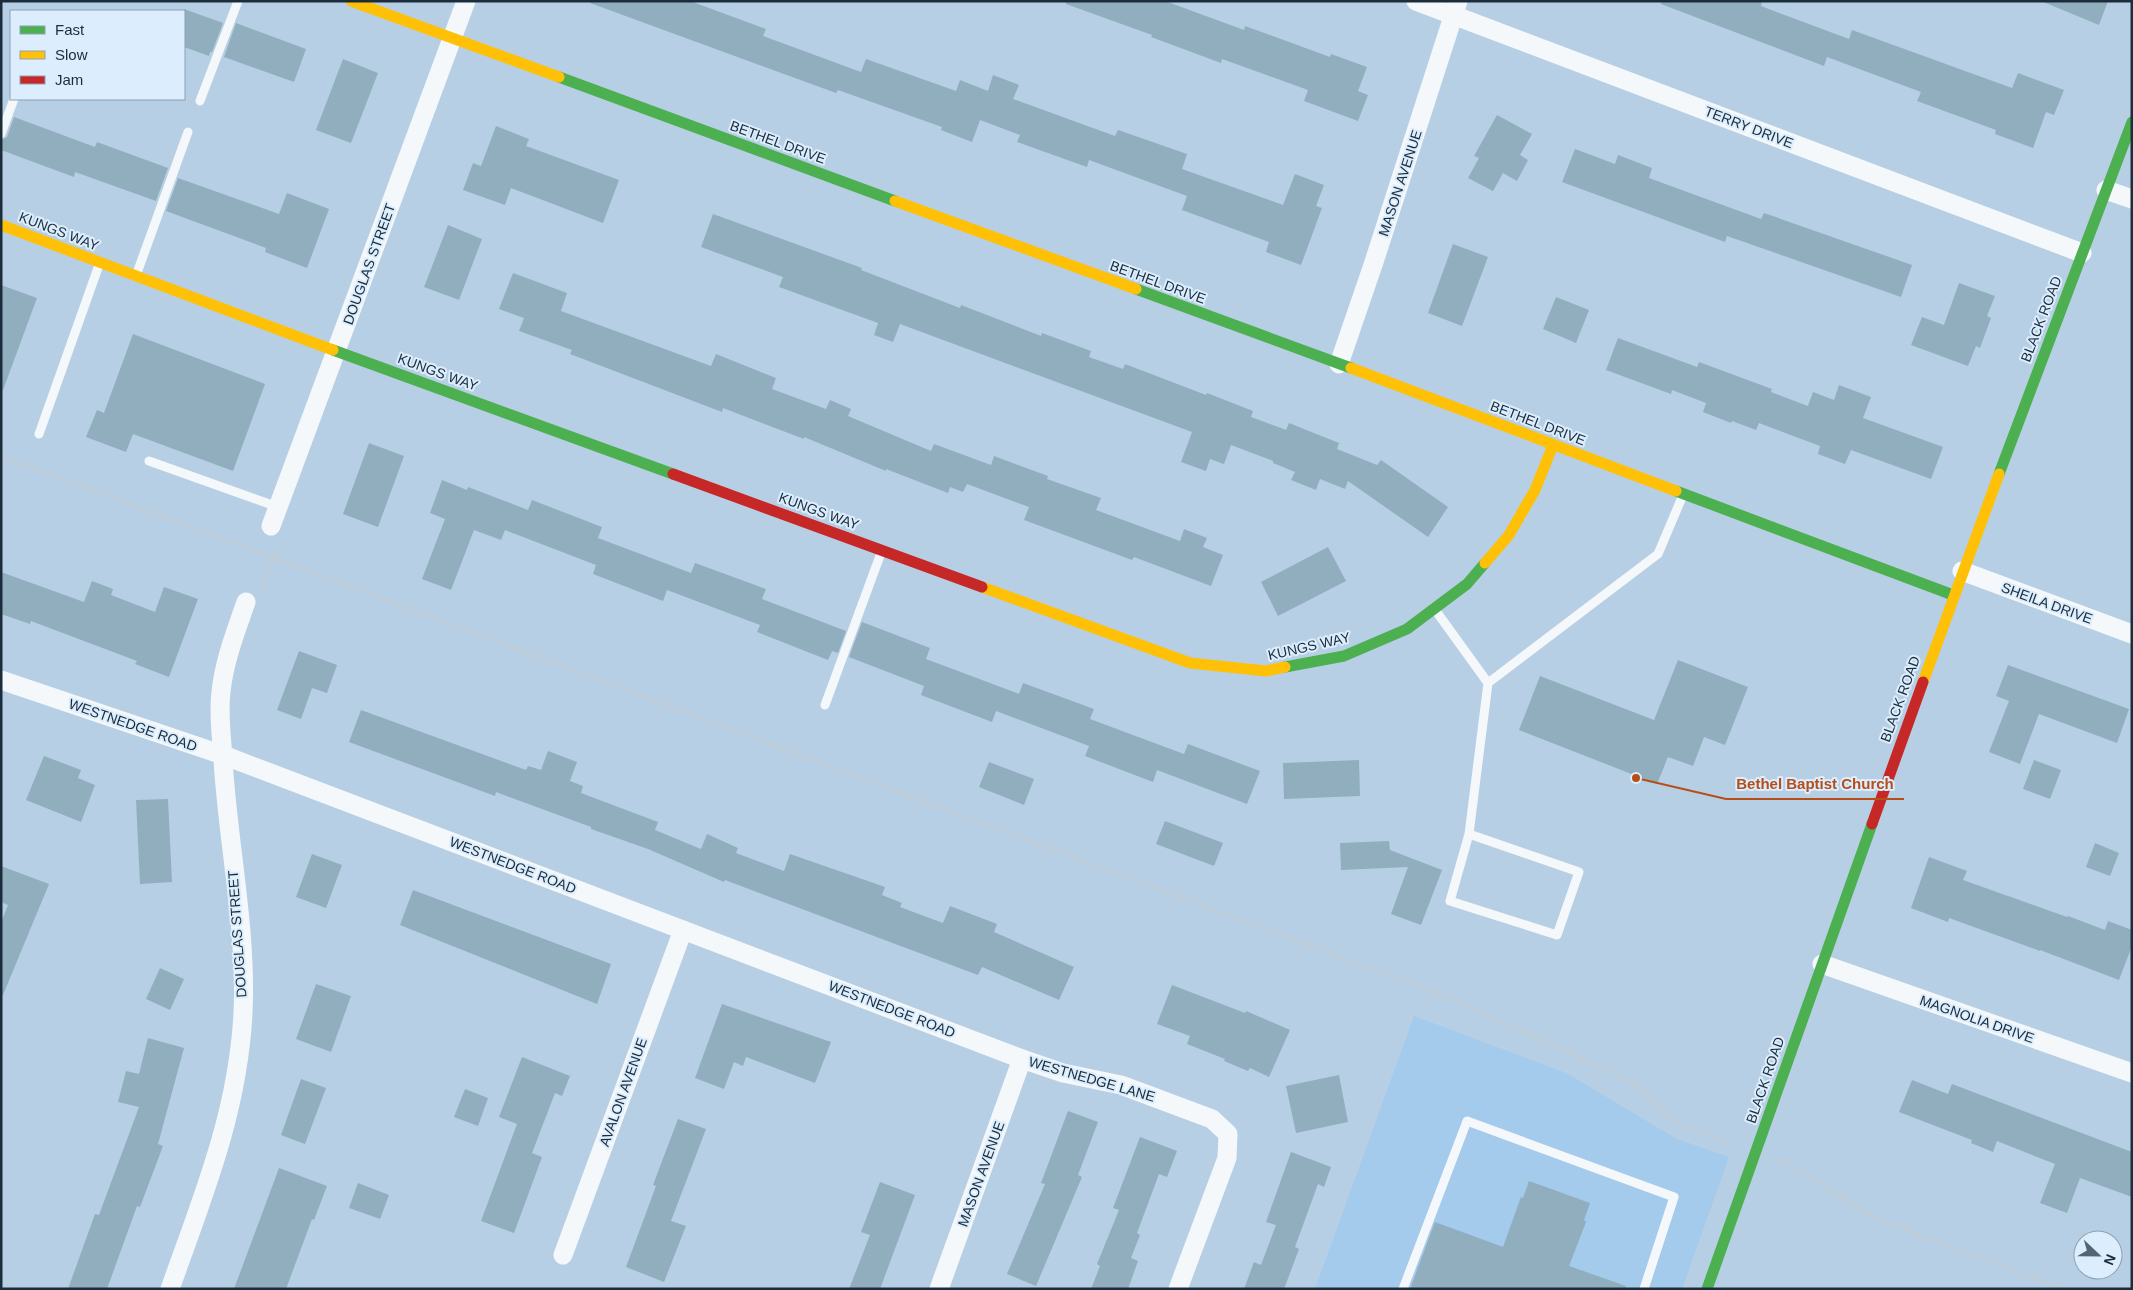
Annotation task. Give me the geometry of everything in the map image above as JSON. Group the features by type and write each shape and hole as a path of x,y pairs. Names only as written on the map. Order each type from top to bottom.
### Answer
{"street":[{"name":"BETHEL DRIVE","path":"351,1 1339,364 1953,595"},
{"name":"DOUGLAS STREET","path":"271,526 466,1"},
{"name":"TERRY DRIVE","path":"1416,1 1456,8 2082,253"},
{"name":"MASON AVENUE","path":"1339,364 1456,8"},
{"name":"BLACK ROAD","path":"1707,1289 1953,595 2132,122"},
{"path":"2106,190 2132,199"},
{"name":"KUNGS WAY","path":"2,226 336,351 1190,663 1266,672 1344,656 1407,629 1467,584 1509,534 1535,490 1553,445"},
{"name":"SHEILA DRIVE","path":"1962,571 2132,634"},
{"name":"DOUGLAS STREET","path":"170,1289 218,1154 237,1075 243,1012 240,936 226,815 220,694 228,652 246,602"},
{"name":"WESTNEDGE ROAD","path":"3,684 223,755 1022,1059"},
{"name":"AVALON AVENUE","path":"563,1255 683,930"},
{"name":"MAGNOLIA DRIVE","path":"1822,964 2132,1073"},
{"name":"MASON AVENUE","path":"939,1289 1022,1059"},
{"name":"WESTNEDGE LANE","path":"1022,1059 1063,1073 1121,1085 1212,1119 1228,1134 1227,1158 1178,1289"}],"lane":[{"path":"200,101 238,1"},
{"path":"1,134 14,100"},
{"path":"136,276 188,132"},
{"path":"39,434 100,262"},
{"path":"149,461 278,507"},
{"path":"1488,683 1658,554 1684,494"},
{"path":"824,705 882,550"},
{"path":"1435,608 1488,683 1469,834 1450,901 1557,934 1579,872 1469,834"},
{"path":"1403,1289 1467,1122 1674,1197 1644,1289"}],"path":[{"path":"1,456 1439,994 1570,1052 1635,1084 1676,1123 1726,1142"},
{"path":"246,602 263,590 275,559 282,537 271,526"},
{"path":"1786,1162 1875,1218 2062,1289"}],"shaded area":[{"path":"1414,1016 1566,1073 1677,1139 1729,1157 1682,1289 1315,1289"}],"building":[{"path":"591,1 690,1 766,29 763,36 861,72 866,59 956,91 960,80 988,91 993,75 1019,85 1013,99 1115,136 1118,130 1187,154 1182,169 1283,205 1295,174 1324,185 1316,206 1322,208 1301,265 1266,252 1269,242 1182,210 1187,196 1089,160 1087,167 1017,142 1020,135 980,120 972,142 941,130 942,127 838,90 836,93 590,3"},
{"path":"1066,1 1165,1 1244,30 1245,26 1330,57 1331,54 1367,67 1358,91 1368,95 1358,121 1304,101 1308,90 1222,59 1221,63 1151,37 1152,35 1066,4"},
{"path":"1662,1 1762,1 1761,6 1849,39 1852,30 2012,88 2018,73 2064,90 2054,115 2046,112 2033,148 1995,134 1996,130 1917,101 1921,92 1827,57 1824,66 1661,4"},
{"path":"2041,1 2108,1 2099,25"},
{"path":"184,10 223,23 209,56 185,47"},
{"path":"236,23 306,49 294,82 224,57"},
{"path":"343,59 378,73 351,143 316,130"},
{"path":"1497,115 1532,134 1520,155 1528,160 1517,181 1503,173 1493,191 1468,178 1479,158 1474,156"},
{"path":"14,117 95,147 97,142 168,168 156,201 75,172 74,177 1,150 1,140 7,137"},
{"path":"496,126 529,139 526,146 619,180 603,223 511,188 505,205 463,190 473,163 481,166"},
{"path":"1575,149 1615,164 1618,155 1652,168 1649,178 1761,219 1764,213 1912,265 1901,297 1727,236 1725,242 1562,182"},
{"path":"178,178 279,214 287,193 329,209 307,268 265,252 266,248 166,211"},
{"path":"713,214 862,268 861,270 960,308 961,305 1041,336 1042,333 1091,351 1089,357 1123,369 1125,364 1206,395 1207,393 1253,411 1251,417 1286,430 1289,423 1339,443 1337,449 1377,465 1381,460 1448,507 1428,537 1348,481 1345,489 1320,479 1316,490 1291,480 1295,472 1273,463 1273,461 1231,445 1224,464 1210,459 1206,471 1181,462 1192,432 900,324 893,342 874,335 878,323 779,287 783,277 701,247"},
{"path":"448,225 482,239 459,300 424,287"},
{"path":"1453,244 1488,257 1462,326 1428,313"},
{"path":"513,273 567,293 561,311 711,366 716,354 776,378 772,389 826,409 830,400 851,409 848,416 931,451 934,444 991,465 994,456 1048,476 1047,479 1101,498 1096,510 1180,541 1184,529 1207,538 1203,547 1223,555 1211,586 1134,557 1132,560 1024,520 1029,507 967,484 963,492 950,487 948,493 886,469 886,471 804,437 804,439 723,408 722,412 570,354 572,350 519,331 524,318 499,309"},
{"path":"1959,283 1995,296 1987,316 1991,318 1980,348 1976,346 1968,366 1911,345 1922,317 1944,325"},
{"path":"1,285 37,298 3,390 1,390"},
{"path":"1556,297 1589,310 1576,343 1543,329"},
{"path":"133,334 265,384 233,471 133,434 126,452 86,437 97,410 104,413"},
{"path":"1618,338 1697,367 1699,362 1772,389 1771,392 1808,406 1813,392 1834,400 1839,385 1871,397 1863,418 1943,447 1931,479 1851,450 1845,464 1818,454 1820,446 1759,423 1756,430 1732,421 1731,423 1703,412 1706,403 1672,390 1671,394 1606,370"},
{"path":"369,443 404,456 378,527 343,514"},
{"path":"442,480 467,490 468,487 528,510 532,500 602,527 598,538 691,573 695,563 766,589 762,599 846,631 838,653 832,651 828,660 757,632 760,625 667,590 663,601 593,574 596,565 505,530 501,540 474,530 451,590 422,579 445,519 430,513"},
{"path":"1328,547 1346,581 1278,616 1261,582"},
{"path":"1,572 84,602 92,581 113,589 111,595 155,612 164,587 198,599 169,677 135,664 137,661 31,621 30,624 1,614"},
{"path":"862,622 930,648 926,659 1019,694 1023,683 1094,709 1090,719 1184,754 1188,744 1260,771 1247,804 1157,770 1153,782 1085,756 1089,746 996,711 992,722 921,695 924,686 849,657"},
{"path":"299,651 337,665 327,693 312,688 301,719 277,710"},
{"path":"1678,660 1748,687 1725,745 1704,737 1693,766 1668,757 1657,784 1519,730 1540,676 1654,720"},
{"path":"2008,665 2129,709 2117,743 2039,714 2020,764 1989,752 2009,701 1996,696"},
{"path":"361,710 526,770 528,766 541,770 548,751 577,762 570,781 583,786 581,793 658,822 655,830 701,849 707,834 738,848 736,853 784,871 790,854 885,887 882,895 902,903 900,907 943,923 950,906 997,924 994,932 1074,967 1059,1000 982,967 978,975 725,880 724,882 648,849 591,829 591,827 496,792 495,796 349,742"},
{"path":"44,756 81,770 78,778 95,785 81,822 26,800"},
{"path":"1359,760 1360,796 1284,799 1283,763"},
{"path":"2034,760 2061,770 2050,799 2023,789"},
{"path":"989,762 1034,779 1024,805 979,787"},
{"path":"168,799 172,882 140,884 136,800"},
{"path":"1165,821 1223,843 1214,866 1156,844"},
{"path":"1389,841 1390,850 1442,870 1421,925 1391,914 1408,867 1341,870 1340,843"},
{"path":"2095,843 2119,853 2110,876 2086,867"},
{"path":"312,854 342,865 326,908 296,897"},
{"path":"1929,857 1967,871 1963,880 2105,930 2108,921 2132,930 2132,946 2119,980 1949,918 1948,922 1911,908"},
{"path":"1,866 49,884 3,995 1,995 1,923 8,905 1,902"},
{"path":"413,890 611,964 597,1004 400,925"},
{"path":"160,968 184,979 170,1010 146,999"},
{"path":"316,984 351,996 331,1052 296,1039"},
{"path":"1172,985 1245,1013 1246,1011 1290,1030 1269,1077 1250,1068 1248,1071 1224,1061 1225,1059 1187,1044 1190,1036 1157,1024"},
{"path":"722,1004 831,1042 815,1083 746,1057 743,1066 734,1062 724,1089 695,1078"},
{"path":"148,1038 184,1048 158,1144 163,1146 140,1207 137,1206 107,1289 68,1289 95,1214 99,1215 139,1107 118,1102 126,1071 139,1074"},
{"path":"522,1057 570,1076 562,1096 555,1093 532,1153 542,1157 514,1233 481,1221 517,1124 499,1117"},
{"path":"1339,1075 1348,1122 1296,1133 1286,1086"},
{"path":"301,1079 326,1088 305,1144 281,1135"},
{"path":"1912,1080 1948,1094 1952,1084 2132,1152 2132,1197 2080,1178 2067,1213 2040,1203 2055,1164 1997,1141 1993,1152 1971,1143 1972,1140 1899,1112"},
{"path":"465,1089 488,1098 478,1126 454,1117"},
{"path":"1068,1111 1098,1122 1078,1175 1082,1177 1036,1286 1007,1274 1045,1184 1041,1183"},
{"path":"678,1119 706,1129 671,1221 686,1226 664,1282 626,1267 656,1186 653,1185"},
{"path":"1140,1137 1177,1151 1167,1177 1159,1174 1137,1233 1140,1235 1131,1258 1138,1261 1128,1289 1091,1289 1100,1266 1097,1264 1119,1210 1113,1208"},
{"path":"1291,1152 1331,1167 1324,1187 1318,1184 1295,1247 1299,1249 1284,1289 1244,1289 1254,1262 1261,1265 1276,1225 1266,1222"},
{"path":"279,1168 327,1186 314,1220 312,1219 286,1289 234,1289"},
{"path":"1529,1181 1590,1203 1584,1220 1586,1222 1569,1266 1626,1286 1625,1289 1410,1289 1435,1222 1503,1247 1521,1197 1523,1198"},
{"path":"880,1182 915,1195 880,1289 849,1289 870,1235 861,1232"},
{"path":"358,1183 389,1195 380,1219 349,1208"}],"traffic: fast":[{"path":"559,77 895,201"},
{"path":"1999,474 2132,122"},
{"path":"1136,289 1351,368"},
{"path":"333,350 673,474"},
{"path":"1676,491 1953,595"},
{"path":"1285,667 1344,656 1407,629 1467,584 1485,563"},
{"path":"1707,1289 1872,824"}],"traffic: slow":[{"path":"351,1 559,77"},
{"path":"895,201 1136,289"},
{"path":"1,225 333,350"},
{"path":"1351,368 1676,491"},
{"path":"1485,563 1509,535 1535,490 1553,445"},
{"path":"1923,682 1999,474"},
{"path":"982,587 1190,663 1266,671 1285,667"}],"traffic: jam":[{"path":"673,474 982,587"},
{"path":"1872,824 1923,682"}],"place":[{"name":"Bethel Baptist Church","path":"1636,778"}]}
